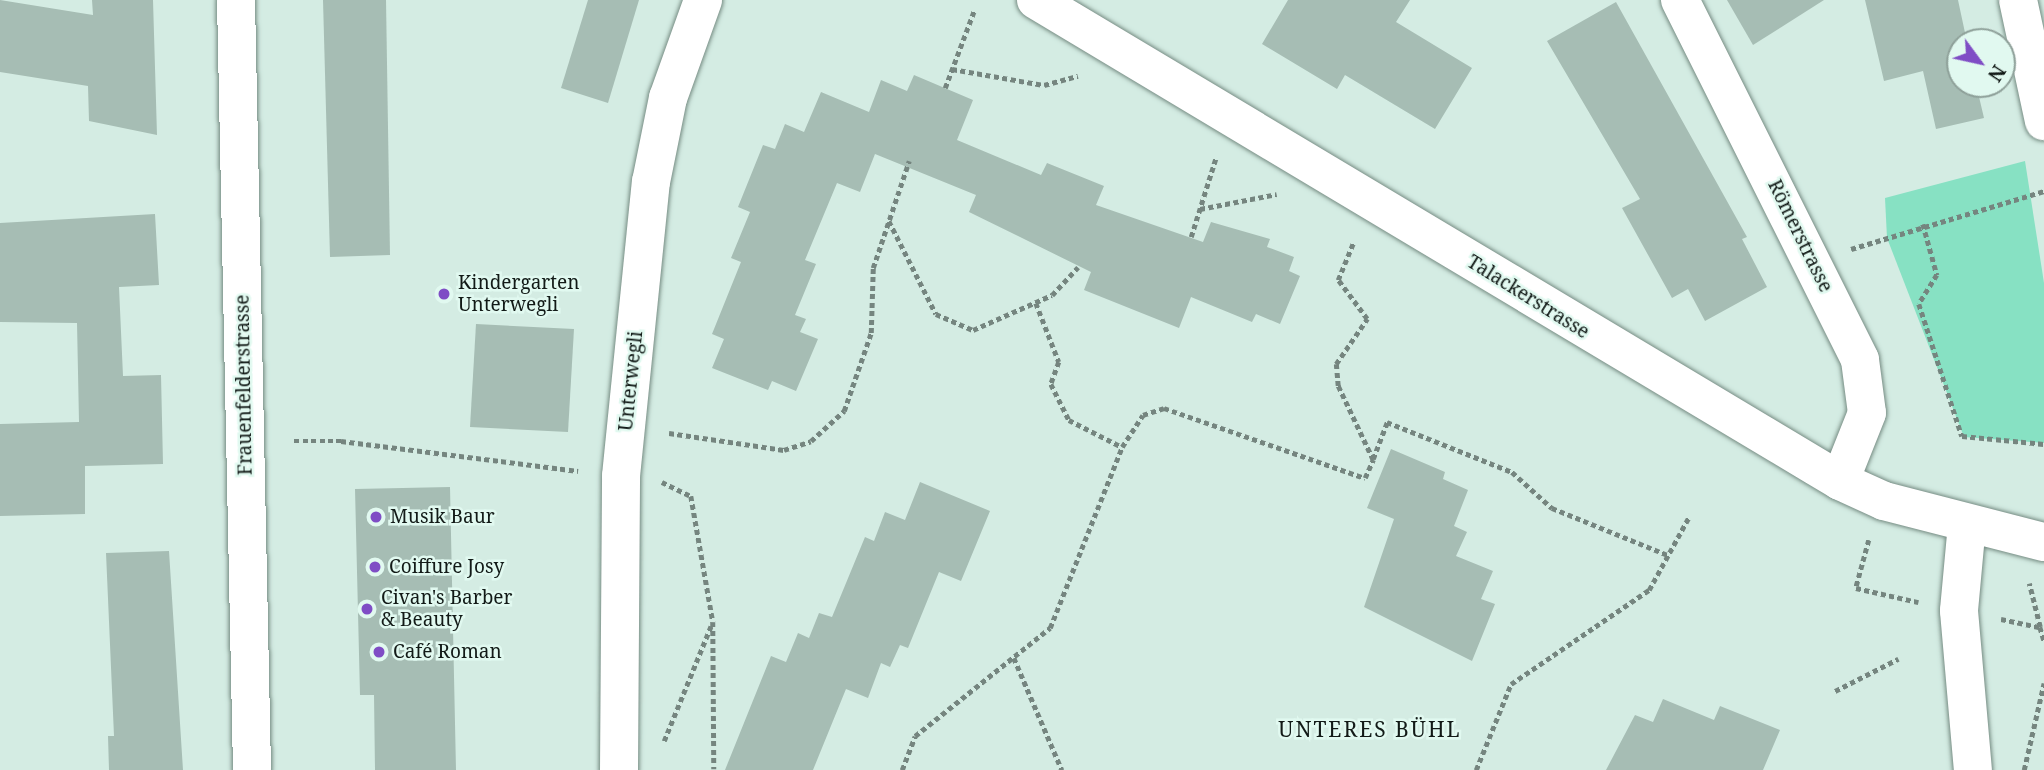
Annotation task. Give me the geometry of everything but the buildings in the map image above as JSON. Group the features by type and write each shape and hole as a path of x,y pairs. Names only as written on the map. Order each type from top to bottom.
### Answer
{"street":[{"name":"Frauenfelderstrasse","path":"236,0 252,770"},
{"name":"Unterwegli","path":"619,770 621,476 651,182 668,98 703,0"},
{"name":"Talackerstrasse","path":"1036,0 1840,481 1967,524 2044,542"},
{"name":"Römerstrasse","path":"1679,0 1860,360 1867,413 1840,481"},
{"path":"2018,0 2044,121"},
{"path":"1967,524 1959,611 1973,770"}],"path":[{"path":"945,88 974,11"},
{"path":"952,69 1044,85 1082,75"},
{"path":"1191,237 1216,156"},
{"path":"664,432 784,450 830,427 845,411 871,333 873,268 909,160"},
{"path":"1846,251 1923,224 2044,191"},
{"path":"1199,209 1278,194"},
{"path":"889,220 936,314 973,330 1036,303 1078,267"},
{"path":"1923,224 1937,275 1919,304 1962,436 2044,444"},
{"path":"1354,241 1338,280 1367,319 1336,364 1338,386 1373,460"},
{"path":"1036,303 1059,362 1051,384 1069,420 1122,447"},
{"path":"902,770 915,736 1050,628 1122,447 1143,415 1164,408 1365,478 1387,422 1512,472 1552,509 1668,555"},
{"path":"294,441 341,441 583,472"},
{"path":"660,481 691,496 713,622 715,769"},
{"path":"1476,770 1511,684 1649,590 1689,517"},
{"path":"1872,530 1856,589 1926,604"},
{"path":"2028,577 2044,640"},
{"path":"1994,617 2040,626"},
{"path":"662,745 713,622"},
{"path":"1014,657 1062,770"},
{"path":"1835,691 1898,659"},
{"path":"2024,770 2044,683"}],"green space":[{"path":"2025,161 2044,283 2044,443 1964,437 1887,238 1885,198"}],"place":[{"name":"Kindergarten Unterwegli","path":"444,294"},
{"name":"Musik Baur","path":"376,517"},
{"name":"Coiffure Josy","path":"375,567"},
{"name":"Civan's Barber & Beauty","path":"367,609"},
{"name":"Café Roman","path":"379,652"}],"district":[{"name":"UNTERES BÜHL","path":"1370,729"}]}
